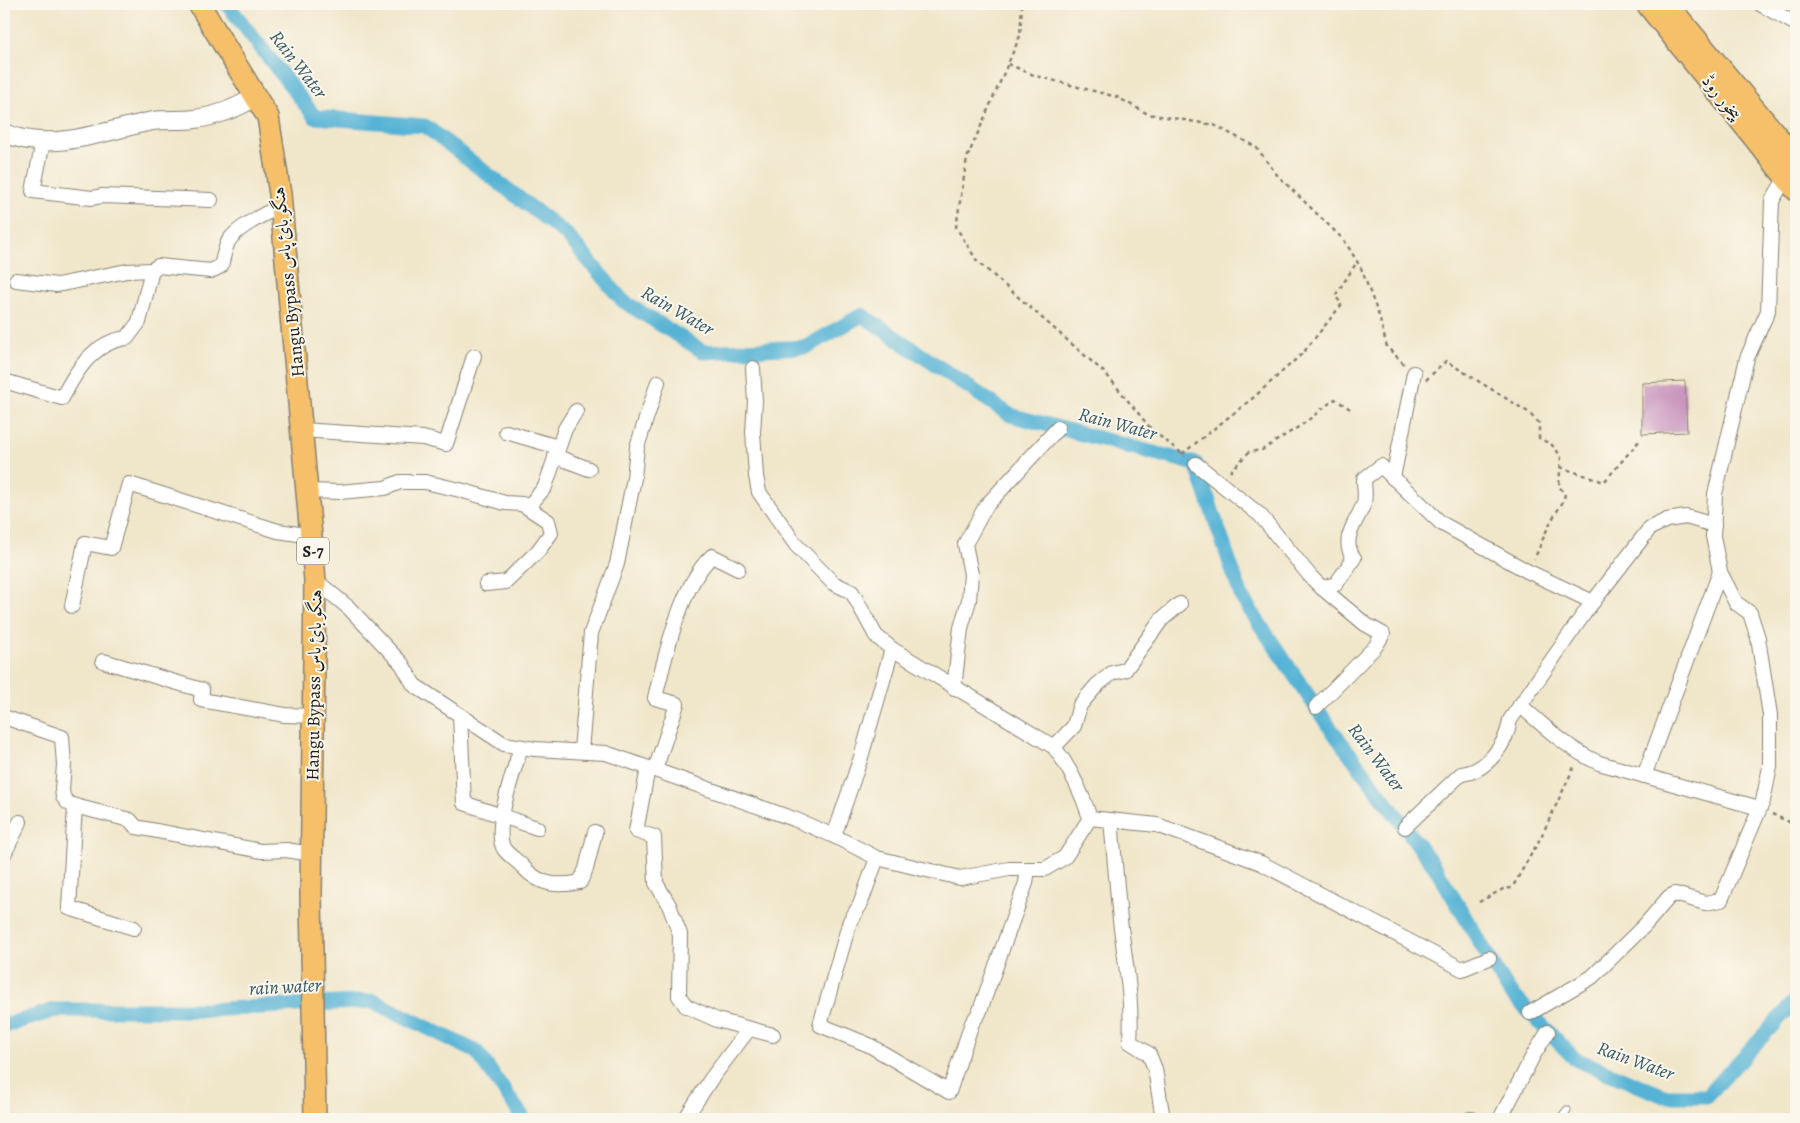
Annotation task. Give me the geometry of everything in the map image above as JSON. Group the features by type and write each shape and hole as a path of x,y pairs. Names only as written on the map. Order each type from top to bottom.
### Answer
{"main road":[{"name":"Hangu Bypass ہنگو بائ پاس","path":"199,4 268,117 281,206 316,580 312,854 315,1119"},
{"name":"پیخور روڈ","path":"1647,4 1793,178"},
{"name":"پیخور روڈ","path":"1671,9 1796,159"}],"street":[{"path":"1647,4 1671,9"},
{"path":"1760,4 1796,24"},
{"path":"4,133 14,137 43,142 101,134 154,121 195,119 232,111 256,97"},
{"path":"43,142 33,191 92,198 102,196 211,200"},
{"path":"1530,1013 1592,976 1645,925 1668,897 1675,894 1705,904 1721,900 1763,801 1770,767 1770,715 1758,638 1750,613 1736,603 1720,572 1713,536 1715,494 1746,358 1768,311 1772,200 1793,178"},
{"path":"16,280 57,285 126,271 152,270 158,266 211,271 222,266 227,244 232,236 262,215 281,206"},
{"path":"4,381 62,398 74,376 95,350 118,339 126,338 139,322 152,270"},
{"path":"302,430 423,438 446,444 474,356"},
{"path":"753,368 755,401 753,432 759,492 796,545 834,583 852,592 876,636 892,649 1054,747 1067,763 1084,799 1090,818"},
{"path":"1393,478 1414,373"},
{"path":"581,750 586,714 591,633 617,564 634,478 637,447 658,382"},
{"path":"528,507 545,487 565,429 576,411"},
{"path":"954,688 961,628 969,600 972,574 965,544 986,506 1058,428"},
{"path":"506,432 557,452 589,469"},
{"path":"1196,464 1260,515 1322,588 1365,624 1383,634 1375,647 1316,707"},
{"path":"1322,588 1336,584 1354,558 1350,553 1348,536 1365,500 1364,479 1381,466 1441,523 1527,571 1593,602"},
{"path":"307,491 339,492 385,488 400,482 425,482 505,503 522,504 548,521 551,533 538,551 506,582 486,584"},
{"path":"72,606 85,543 112,548 128,484 278,531 312,536"},
{"path":"1405,827 1461,774 1471,773 1484,766 1493,756 1508,729 1510,720 1520,705 1593,602 1650,528 1668,520 1686,517 1714,525"},
{"path":"738,569 712,556 700,567 671,632 655,698 677,704 651,769 636,831 654,837 656,883 669,905 680,934 678,996 686,1006 717,1020 773,1035"},
{"path":"1644,776 1720,572"},
{"path":"316,580 356,615 402,664 414,685 504,744 606,753 794,819 834,836 877,858 960,878 1009,870 1045,869 1065,856 1090,818"},
{"path":"1054,747 1074,726 1080,705 1112,674 1125,670 1162,619 1180,604"},
{"path":"834,836 861,757 892,649"},
{"path":"103,661 202,690 201,700 285,715 314,716"},
{"path":"1520,705 1556,737 1580,755 1644,776 1759,808"},
{"path":"460,715 464,803 537,828"},
{"path":"4,717 62,737 64,765 63,797 68,804 130,820 136,826 145,828 261,851 286,850 312,854"},
{"path":"521,746 500,829 503,848 533,877 548,885 564,886 580,882 586,869 595,832"},
{"path":"75,806 70,908 134,928"},
{"path":"1090,818 1157,825 1261,863 1462,969 1488,958"},
{"path":"1111,820 1120,922 1128,970 1131,1018 1130,1042 1148,1054 1152,1061 1163,1119"},
{"path":"4,854 20,822"},
{"path":"877,858 860,905 850,921 820,1025 869,1045 900,1061 934,1085 949,1092 972,1023 979,1013 1026,883 1028,869"},
{"path":"685,1119 711,1079 749,1029"},
{"path":"1500,1119 1534,1054 1548,1032"}],"lane":[{"path":"1560,1119 1567,1110"}],"path":[{"path":"1022,4 1020,36 967,158 956,227 977,260 1106,374 1152,430 1196,464"},
{"path":"1008,64 1036,76 1117,97 1148,114 1214,125 1256,147 1278,176 1344,240 1357,262 1379,316 1387,347 1424,382 1446,361 1528,412 1539,423 1540,438 1552,445 1561,456 1559,487 1565,493 1560,510 1553,516 1527,571"},
{"path":"1182,454 1253,398 1303,353 1342,304 1335,296 1357,262"},
{"path":"1226,488 1231,469 1249,452 1262,450 1303,424 1335,399 1350,409"},
{"path":"1560,466 1604,482 1640,440"},
{"path":"1479,902 1504,889 1512,888 1541,837 1580,755"},
{"path":"1759,808 1796,825"}],"building":[{"path":"1685,381 1687,432 1642,434 1642,383"}],"waterway":[{"name":"Rain Water","path":"227,4 315,117 425,126 567,235 623,301 704,352 806,347 862,315 1010,415 1196,464 1242,598 1328,725 1437,870 1508,990 1575,1059 1664,1096 1707,1096 1796,1000"},
{"name":"rain water","path":"4,1026 55,1010 206,1010 373,1001 477,1052 522,1116 518,1119"}]}
